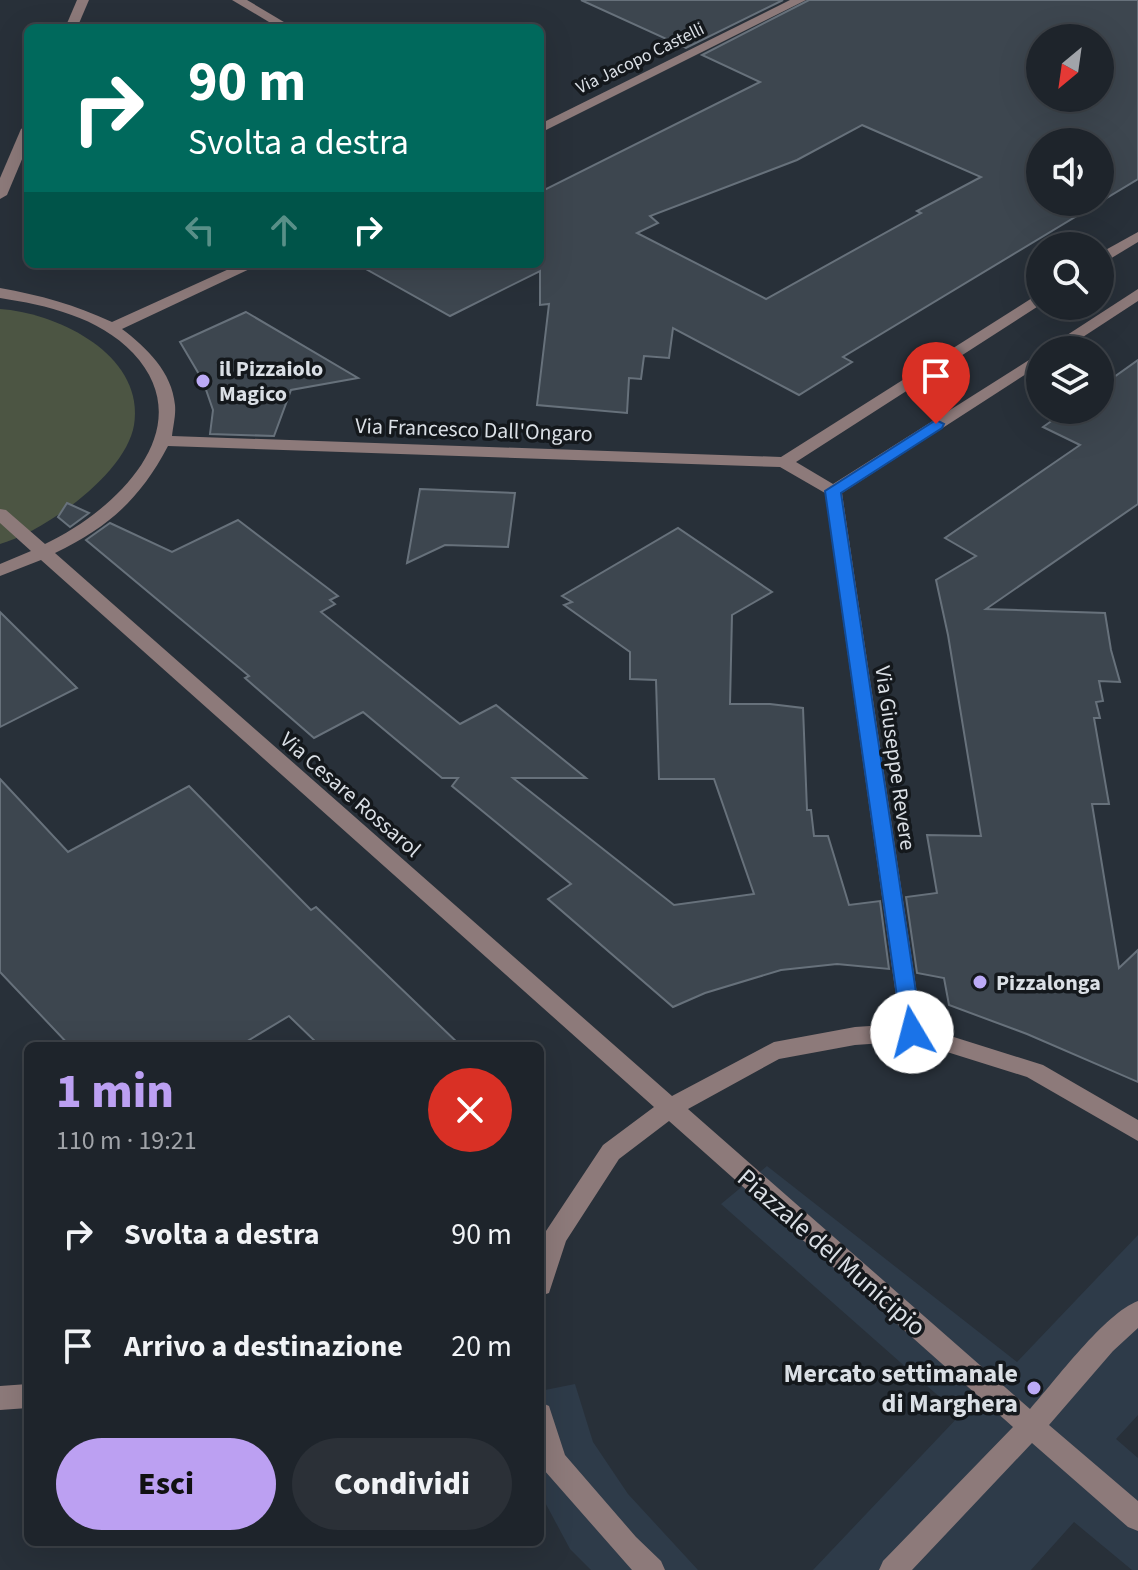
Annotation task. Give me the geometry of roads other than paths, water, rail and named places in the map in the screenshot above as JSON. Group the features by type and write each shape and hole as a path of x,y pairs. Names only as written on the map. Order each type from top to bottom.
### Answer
{"street":[{"path":"73,24 83,0"},
{"path":"238,0 281,24"},
{"name":"Via Jacopo Castelli","path":"544,127 800,0"},
{"path":"0,195 24,138"},
{"path":"1114,251 1138,236"},
{"path":"115,327 243,268"},
{"path":"0,293 71,307 115,327 151,359 168,398 164,441 141,480 102,517 42,552 0,570"},
{"path":"1074,336 1138,294"},
{"path":"1026,307 784,462 833,491 1026,367"},
{"name":"Via Francesco Dall'Ongaro","path":"164,441 784,462"},
{"name":"Via Giuseppe Revere","path":"833,491 912,1032"},
{"name":"Via Cesare Rossarol","path":"0,514 670,1108"},
{"path":"544,1272 555,1238 611,1152 670,1108 774,1051 855,1036 912,1032 1035,1071 1138,1132"},
{"name":"Piazzale del Municipio","path":"670,1108 1138,1518"},
{"path":"893,1570 1032,1425 1104,1343 1138,1312"},
{"path":"0,1398 24,1396"},
{"path":"544,1428 553,1461 626,1546 651,1570"}],"place":[{"name":"il Pizzaiolo Magico","path":"203,381"},
{"name":"Pizzalonga","path":"980,982"},
{"name":"Mercato settimanale di Marghera","path":"1034,1388"}]}
